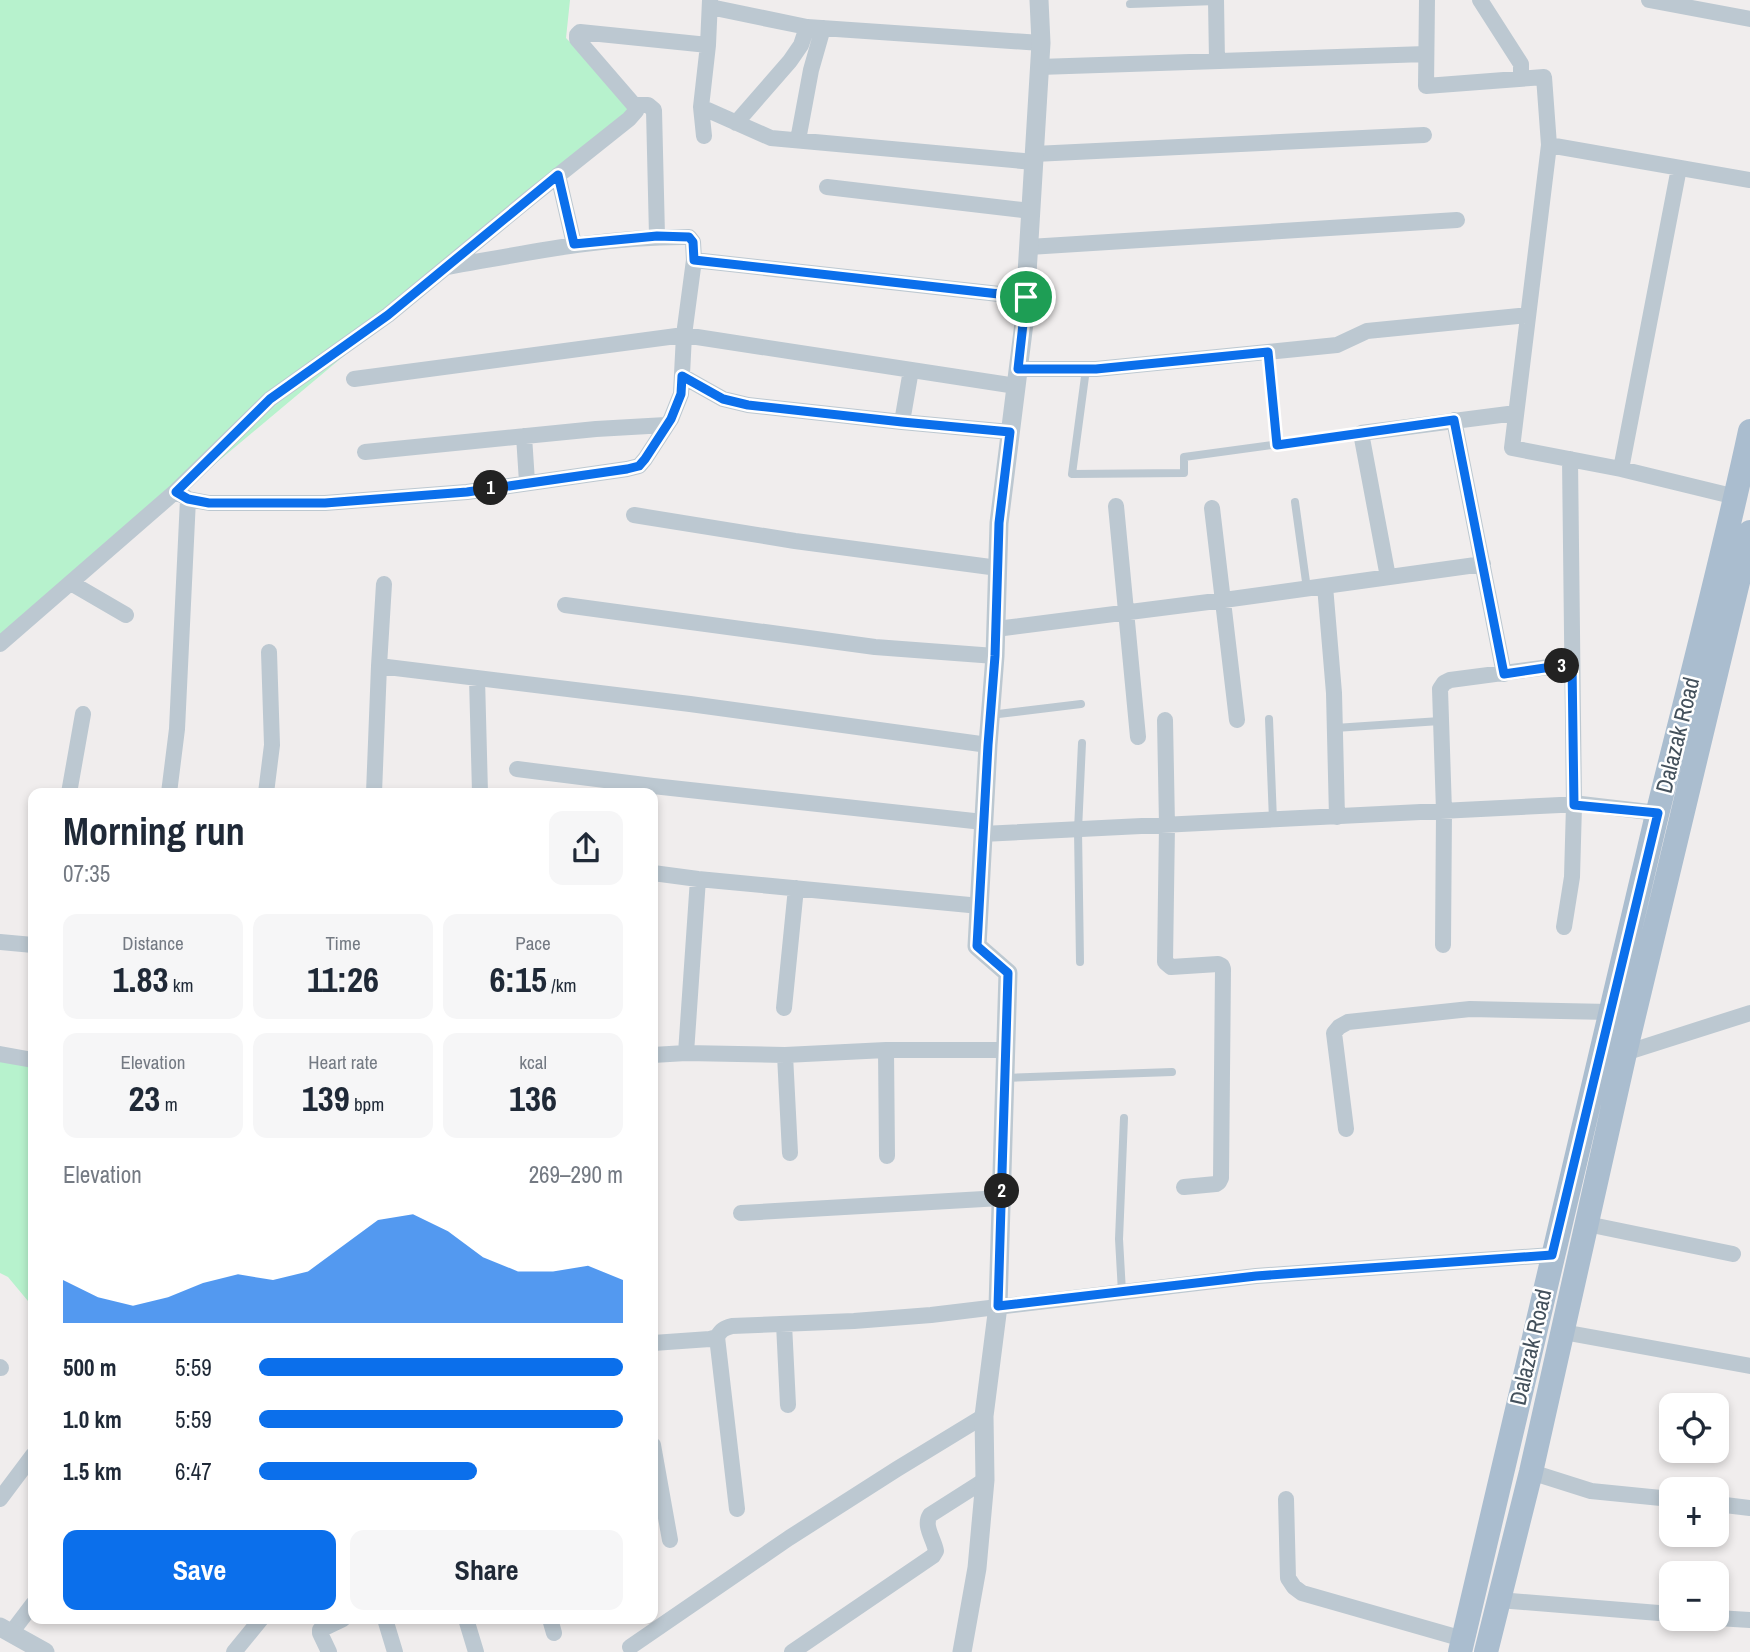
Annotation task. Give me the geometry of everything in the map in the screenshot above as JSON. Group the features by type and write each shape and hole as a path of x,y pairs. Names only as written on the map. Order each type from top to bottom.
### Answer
{"main road":[{"name":"Dalazak Road","path":"1462,1645 1552,1255 1750,431"},
{"name":"Dalazak Road","path":"1486,1652 1531,1472 1625,1053 1750,532"},
{"path":"1658,813 1683,815"}],"street":[{"path":"962,1652 976,1568 985,1480 984,1416 998,1306 1008,973 977,946 995,656 999,523 1026,297 1041,43 1039,0"},
{"path":"1427,0 1426,86 1544,77 1549,145 1512,448 1621,469 1736,497"},
{"path":"1480,0 1521,64 1521,79"},
{"path":"1649,0 1690,4 1750,19"},
{"path":"1216,1 1217,61"},
{"path":"704,136 701,107 710,4 815,28 1041,43"},
{"path":"736,123 815,28"},
{"path":"798,141 811,70 815,28"},
{"path":"0,644 71,583 182,495 270,399 388,315 629,119 636,111 634,104 577,39 580,32 708,45"},
{"path":"1039,67 1426,54"},
{"path":"634,104 648,104 654,110 657,236"},
{"path":"701,107 771,138 1034,158 1424,135"},
{"path":"1549,145 1750,180"},
{"path":"1621,469 1679,168"},
{"path":"558,175 574,244"},
{"path":"827,187 1031,211"},
{"path":"1028,247 1457,220"},
{"path":"182,495 209,503 325,503 467,492 639,466 666,425 681,394 684,335 694,260 693,242 689,237 657,236 574,244 445,268"},
{"path":"694,260 1026,297"},
{"path":"354,379 684,335 911,370 1017,378 1337,345 1367,331 1528,315"},
{"path":"902,422 911,370"},
{"path":"682,376 723,399 748,405 1010,432"},
{"path":"1388,577 1361,433 1516,413"},
{"path":"1454,420 1504,674"},
{"path":"365,452 596,429 666,425"},
{"path":"524,436 527,482"},
{"path":"1563,928 1572,877 1574,805 1570,459"},
{"path":"170,788 177,729 182,495"},
{"path":"1116,506 1138,737"},
{"path":"1212,508 1237,720"},
{"path":"634,515 795,541 998,568"},
{"path":"996,629 1483,564"},
{"path":"71,583 125,615"},
{"path":"374,788 384,584"},
{"path":"1325,586 1334,693 1337,817"},
{"path":"565,605 875,648 995,656"},
{"path":"267,788 272,745 269,652"},
{"path":"1443,945 1444,811 1440,690 1444,683 1450,680 1572,664"},
{"path":"379,666 690,704 988,745"},
{"path":"477,678 480,788"},
{"path":"70,788 83,714"},
{"path":"1165,720 1165,962 1171,967 1218,964 1223,969 1221,1178 1216,1184 1184,1187"},
{"path":"517,769 983,828 1078,830 1574,805 1658,813"},
{"path":"658,874 980,906"},
{"path":"686,1053 698,879"},
{"path":"784,1008 796,888"},
{"path":"0,942 28,945"},
{"path":"1346,1129 1334,1033 1348,1022 1471,1009 1610,1012"},
{"path":"1625,1053 1750,1013"},
{"path":"886,1050 887,1156"},
{"path":"658,1055 1006,1050"},
{"path":"0,1054 28,1059"},
{"path":"785,1055 790,1153"},
{"path":"741,1213 1001,1198"},
{"path":"1587,1224 1733,1254"},
{"path":"737,1508 718,1337 720,1331 732,1326 880,1319 1256,1276 1552,1255"},
{"path":"784,1324 788,1405"},
{"path":"1563,1332 1750,1366"},
{"path":"658,1343 718,1337"},
{"path":"629,1647 789,1538 984,1416"},
{"path":"0,1499 28,1462"},
{"path":"1531,1472 1591,1491 1659,1498"},
{"path":"658,1474 670,1541"},
{"path":"792,1652 933,1556 936,1551 927,1518 985,1480"},
{"path":"1286,1499 1288,1578 1294,1587 1302,1593 1462,1645"},
{"path":"1729,1505 1750,1508"},
{"path":"1499,1600 1659,1613"},
{"path":"28,1609 5,1630 39,1651"},
{"path":"1729,1619 1750,1620"},
{"path":"234,1652 257,1624"},
{"path":"329,1652 320,1630 332,1624"},
{"path":"387,1624 395,1652"},
{"path":"468,1624 476,1652"}],"lane":[{"path":"1130,4 1216,1"},
{"path":"1268,352 1277,445"},
{"path":"1086,369 1072,474 1184,473 1184,457 1361,433"},
{"path":"1295,502 1307,589"},
{"path":"990,715 1081,704"},
{"path":"1269,719 1273,820"},
{"path":"1335,728 1440,721"},
{"path":"1080,962 1078,830 1082,743"},
{"path":"1005,1077 1172,1072"},
{"path":"1122,1292 1119,1239 1124,1118"}],"green space":[{"path":"0,0 570,0 566,38 636,111 0,644"},
{"path":"0,1054 28,1059 28,1301 8,1277 0,1273"}],"route":[{"path":"558,175 574,244 657,236 689,237 693,242 694,260 1026,297 1018,369 1096,369 1268,352 1277,445 1454,420 1504,674 1572,664 1574,805 1658,813 1552,1255 1256,1276 998,1306 1008,973 977,946 995,656 999,523 1010,432 748,405 723,399 682,376 681,394 671,419 639,466 627,469 467,492 325,503 209,503 188,499 176,492 270,399 388,315 558,175"}]}
